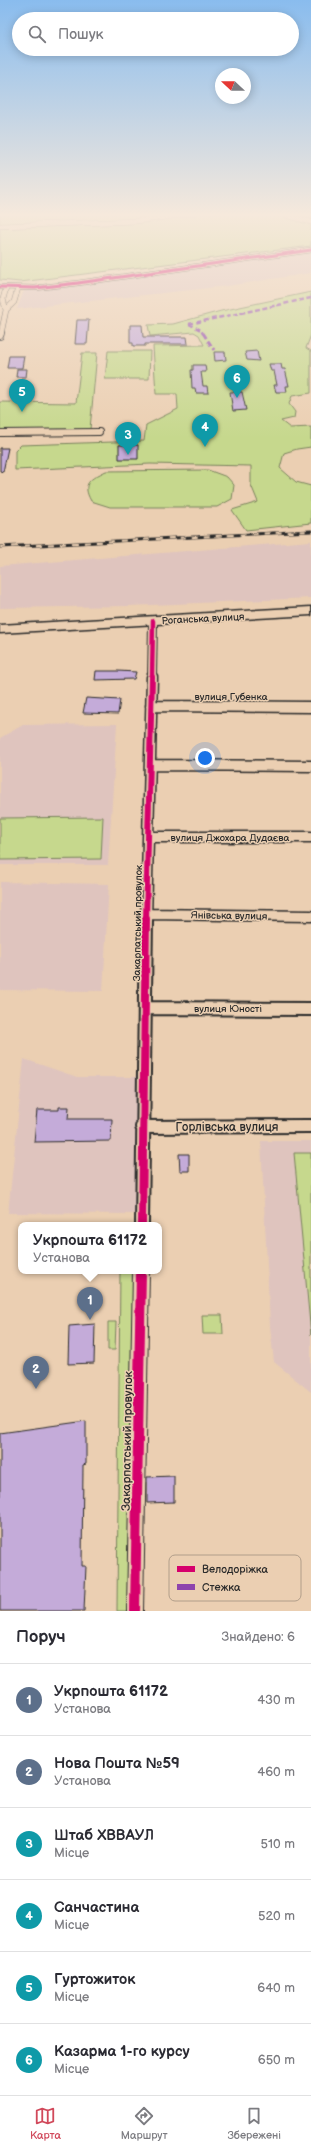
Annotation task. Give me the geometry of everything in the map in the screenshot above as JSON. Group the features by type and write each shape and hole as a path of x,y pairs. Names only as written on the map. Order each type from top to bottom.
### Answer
{"main road":[{"name":"Роганська вулиця","path":"0,629 311,611"}],"street":[{"path":"0,336 6,310 3,299 3,288"},
{"path":"6,310 14,302 18,288"},
{"path":"0,432 99,432"},
{"name":"Закарпатський провулок","path":"142,1222 142,1127 153,621"},
{"name":"вулиця Губенка","path":"151,706 311,707"},
{"path":"150,765 311,766"},
{"name":"вулиця Джохара Дудаєва","path":"148,837 311,837"},
{"name":"Янівська вулиця","path":"147,914 311,916"},
{"name":"вулиця Юності","path":"145,1008 311,1009"},
{"name":"Горлівська вулиця","path":"142,1127 311,1126"},
{"name":"Закарпатський провулок","path":"135,1611 141,1274"}],"shaded area":[{"path":"45,288 207,288 17,309 24,291"},
{"path":"311,541 311,598 129,606 0,608 0,566"},
{"path":"117,724 108,865 0,865 0,738 23,725"},
{"path":"0,882 109,884 103,991 0,990"},
{"path":"24,1059 77,1077 139,1077 137,1214 8,1213"},
{"path":"261,1141 311,1141 311,1392 274,1362 270,1326"}],"green space":[{"path":"311,292 311,335 306,348 311,351 311,393 292,396 289,404 295,412 294,418 281,421 290,428 311,427 311,447 284,453 280,468 296,482 311,486 311,523 246,530 232,510 258,502 251,485 251,466 150,464 15,470 15,451 21,445 144,441 146,425 178,409 177,394 156,394 153,346 204,345 199,335 194,332 150,336 148,325 173,324 221,311"},
{"path":"108,351 150,351 149,379 105,379"},
{"path":"82,353 97,353 90,429 0,430 0,402 76,403"},
{"path":"208,470 227,477 234,485 232,499 217,507 110,507 91,501 87,490 87,486 92,479 106,471"},
{"path":"103,817 101,859 0,860 0,818"},
{"path":"294,1153 311,1153 311,1335"},
{"path":"120,1274 141,1274 135,1611 117,1611"},
{"path":"202,1315 222,1315 223,1334 203,1334"},
{"path":"108,1322 116,1322 115,1350 108,1350"}],"building":[{"path":"77,320 89,320 87,344 75,344"},
{"path":"130,325 142,325 143,337 187,337 188,344 145,344 145,346 133,346 133,343 130,343"},
{"path":"257,351 259,361 247,360 245,352"},
{"path":"214,352 225,352 226,360 215,361"},
{"path":"9,356 24,356 22,368 7,368"},
{"path":"269,364 281,364 282,369 285,369 289,386 286,386 287,392 276,392 274,385 277,385 274,371 271,371"},
{"path":"193,365 205,365 206,372 201,372 203,386 207,386 208,393 196,393 195,388 192,388 191,370 193,370"},
{"path":"17,369 27,369 26,377 16,377"},
{"path":"230,392 242,392 246,410 233,411"},
{"path":"119,445 138,445 138,459 119,459"},
{"path":"0,448 8,448 3,472 0,471"},
{"path":"96,671 136,672 134,679 95,680"},
{"path":"86,698 120,700 118,714 83,713"},
{"path":"59,1107 69,1107 68,1119 112,1119 111,1141 34,1142 37,1110 59,1110"},
{"path":"179,1154 189,1154 189,1171 180,1171"},
{"path":"95,1324 94,1363 68,1364 69,1326"},
{"path":"86,1421 86,1464 83,1465 82,1566 86,1566 84,1611 0,1611 0,1433"},
{"path":"174,1476 174,1502 147,1503 147,1477"}],"railway":[{"path":"0,547 311,531"}],"marked path":[{"path":"189,324 311,298"},
{"path":"189,324 201,330 214,350"}],"cycle path":[{"path":"142,1222 143,1075 153,621"},
{"path":"135,1611 141,1274"}],"place":[{"name":"Казарма 1-го курсу","path":"237,398"},
{"name":"Гуртожиток","path":"22,412"},
{"name":"Санчастина","path":"205,447"},
{"name":"Штаб ХВВАУЛ","path":"128,455"},
{"name":"Укрпошта 61172","path":"90,1320"},
{"name":"Нова Пошта №59","path":"36,1389"}]}
